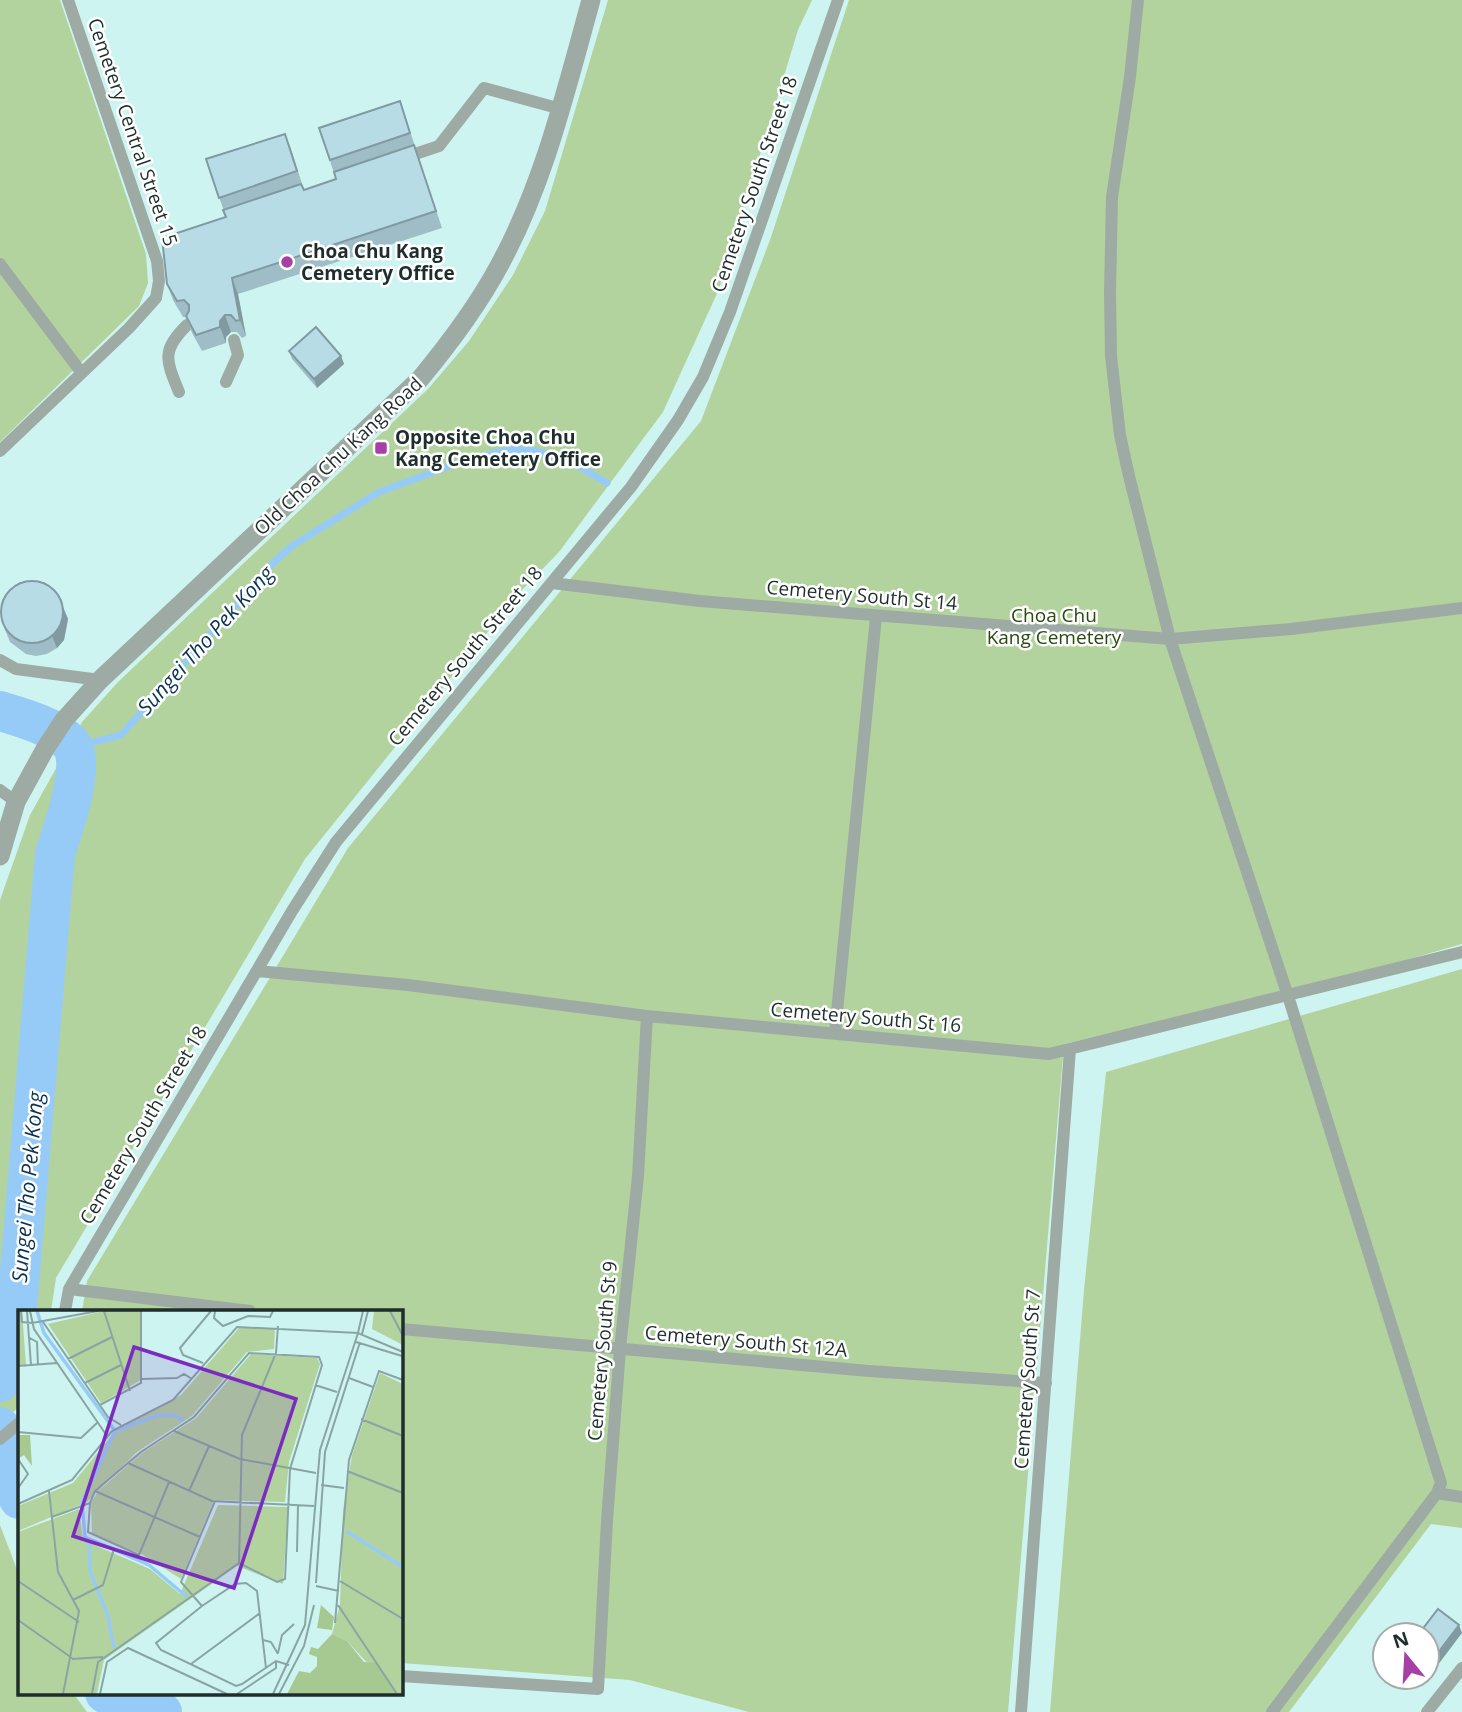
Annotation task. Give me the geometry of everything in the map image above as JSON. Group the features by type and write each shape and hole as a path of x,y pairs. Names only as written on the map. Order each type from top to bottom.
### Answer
{"street":[{"name":"Old Choa Chu Kang Road","path":"0,856 16,802 64,720 100,680 420,379 450,343 499,266 527,207 561,108 591,0"}],"lane":[{"name":"Cemetery Central Street 15","path":"68,0 158,271 156,298 129,328 81,372"},
{"name":"Cemetery South Street 18","path":"65,1310 69,1289 336,842 631,486 678,419 703,377 759,234 838,0"},
{"path":"1138,0 1130,77 1112,197 1111,356 1129,476 1170,639 1289,996 1441,1483 1437,1493 1272,1712"},
{"path":"386,163 439,146 484,88 561,108"},
{"path":"151,244 164,239"},
{"path":"0,264 81,372 0,451"},
{"path":"180,391 168,363 172,341 187,325"},
{"path":"226,382 238,355 234,340"},
{"name":"Cemetery South St 14","path":"552,583 700,601 876,617 1170,639 1291,629 1462,608"},
{"path":"835,1032 876,617"},
{"path":"0,660 16,669 100,680"},
{"path":"0,790 16,802"},
{"name":"Cemetery South St 16","path":"257,971 408,985 647,1016 1049,1054 1462,952"},
{"name":"Cemetery South St 9","path":"402,1676 598,1689 620,1349 638,1176 647,1016"},
{"name":"Cemetery South St 7","path":"1021,1712 1070,1049"},
{"path":"69,1289 242,1310"},
{"name":"Cemetery South St 12A","path":"402,1329 869,1371 1046,1383"},
{"path":"1437,1493 1462,1497"},
{"path":"1427,1712 1462,1668"}],"green space":[{"path":"0,0 60,0 146,254 148,283 139,306 0,442"},
{"path":"608,0 812,0 798,30 719,289 663,412 559,552 519,593 305,859 56,1278 51,1310 18,1310 18,1408 0,1423 0,900 30,815 82,722 118,682 428,389 469,341 513,275 545,211"},
{"name":"Choa Chu Kang Cemetery","path":"849,0 1462,0 1462,944 1328,982 1064,1044 1008,1712 749,1712 630,1680 402,1663 402,1310 82,1310 87,1281 348,848 701,421 770,240"},
{"path":"1462,969 1462,1528 1431,1524 1289,1712 1050,1712 1084,1290 1106,1072"},
{"path":"0,1525 18,1572 18,1694 74,1694 87,1712 0,1712"}],"building":[{"path":"400,101 410,133 330,160 319,128"},
{"path":"285,134 297,171 219,198 206,159"},
{"path":"414,145 436,211 232,278 240,320 236,321 231,315 225,315 220,321 220,327 196,335 186,316 189,305 184,300 177,301 167,284 162,238 226,217 223,210 301,184 304,190 336,179 334,172"},
{"path":"316,327 341,356 314,379 289,351"},
{"path":"32,581 44,583 54,590 61,600 61,624 54,634 44,641 32,643 20,641 10,634 3,624 1,612 3,600 10,590 20,583"},
{"path":"1438,1609 1459,1625 1441,1649 1441,1621 1429,1621"}],"waterway":[{"name":"Sungei Tho Pek Kong","path":"70,742 90,743 121,735 276,560 292,546 379,492 455,464 515,449 537,451 568,460 607,483"},
{"name":"Sungei Tho Pek Kong","path":"0,711 37,723 64,737 75,752 76,765 68,814 55,854 13,1356 0,1382"},
{"name":"Sungei Tho Pek Kong","path":"0,1427 18,1451"},
{"name":"Sungei Tho Pek Kong","path":"18,1451 18,1488"},
{"name":"Sungei Tho Pek Kong","path":"106,1694 126,1707 162,1712"}],"place":[{"name":"Choa Chu Kang Cemetery Office","path":"287,262"},
{"name":"Opposite Choa Chu Kang Cemetery Office","path":"381,448"}]}
